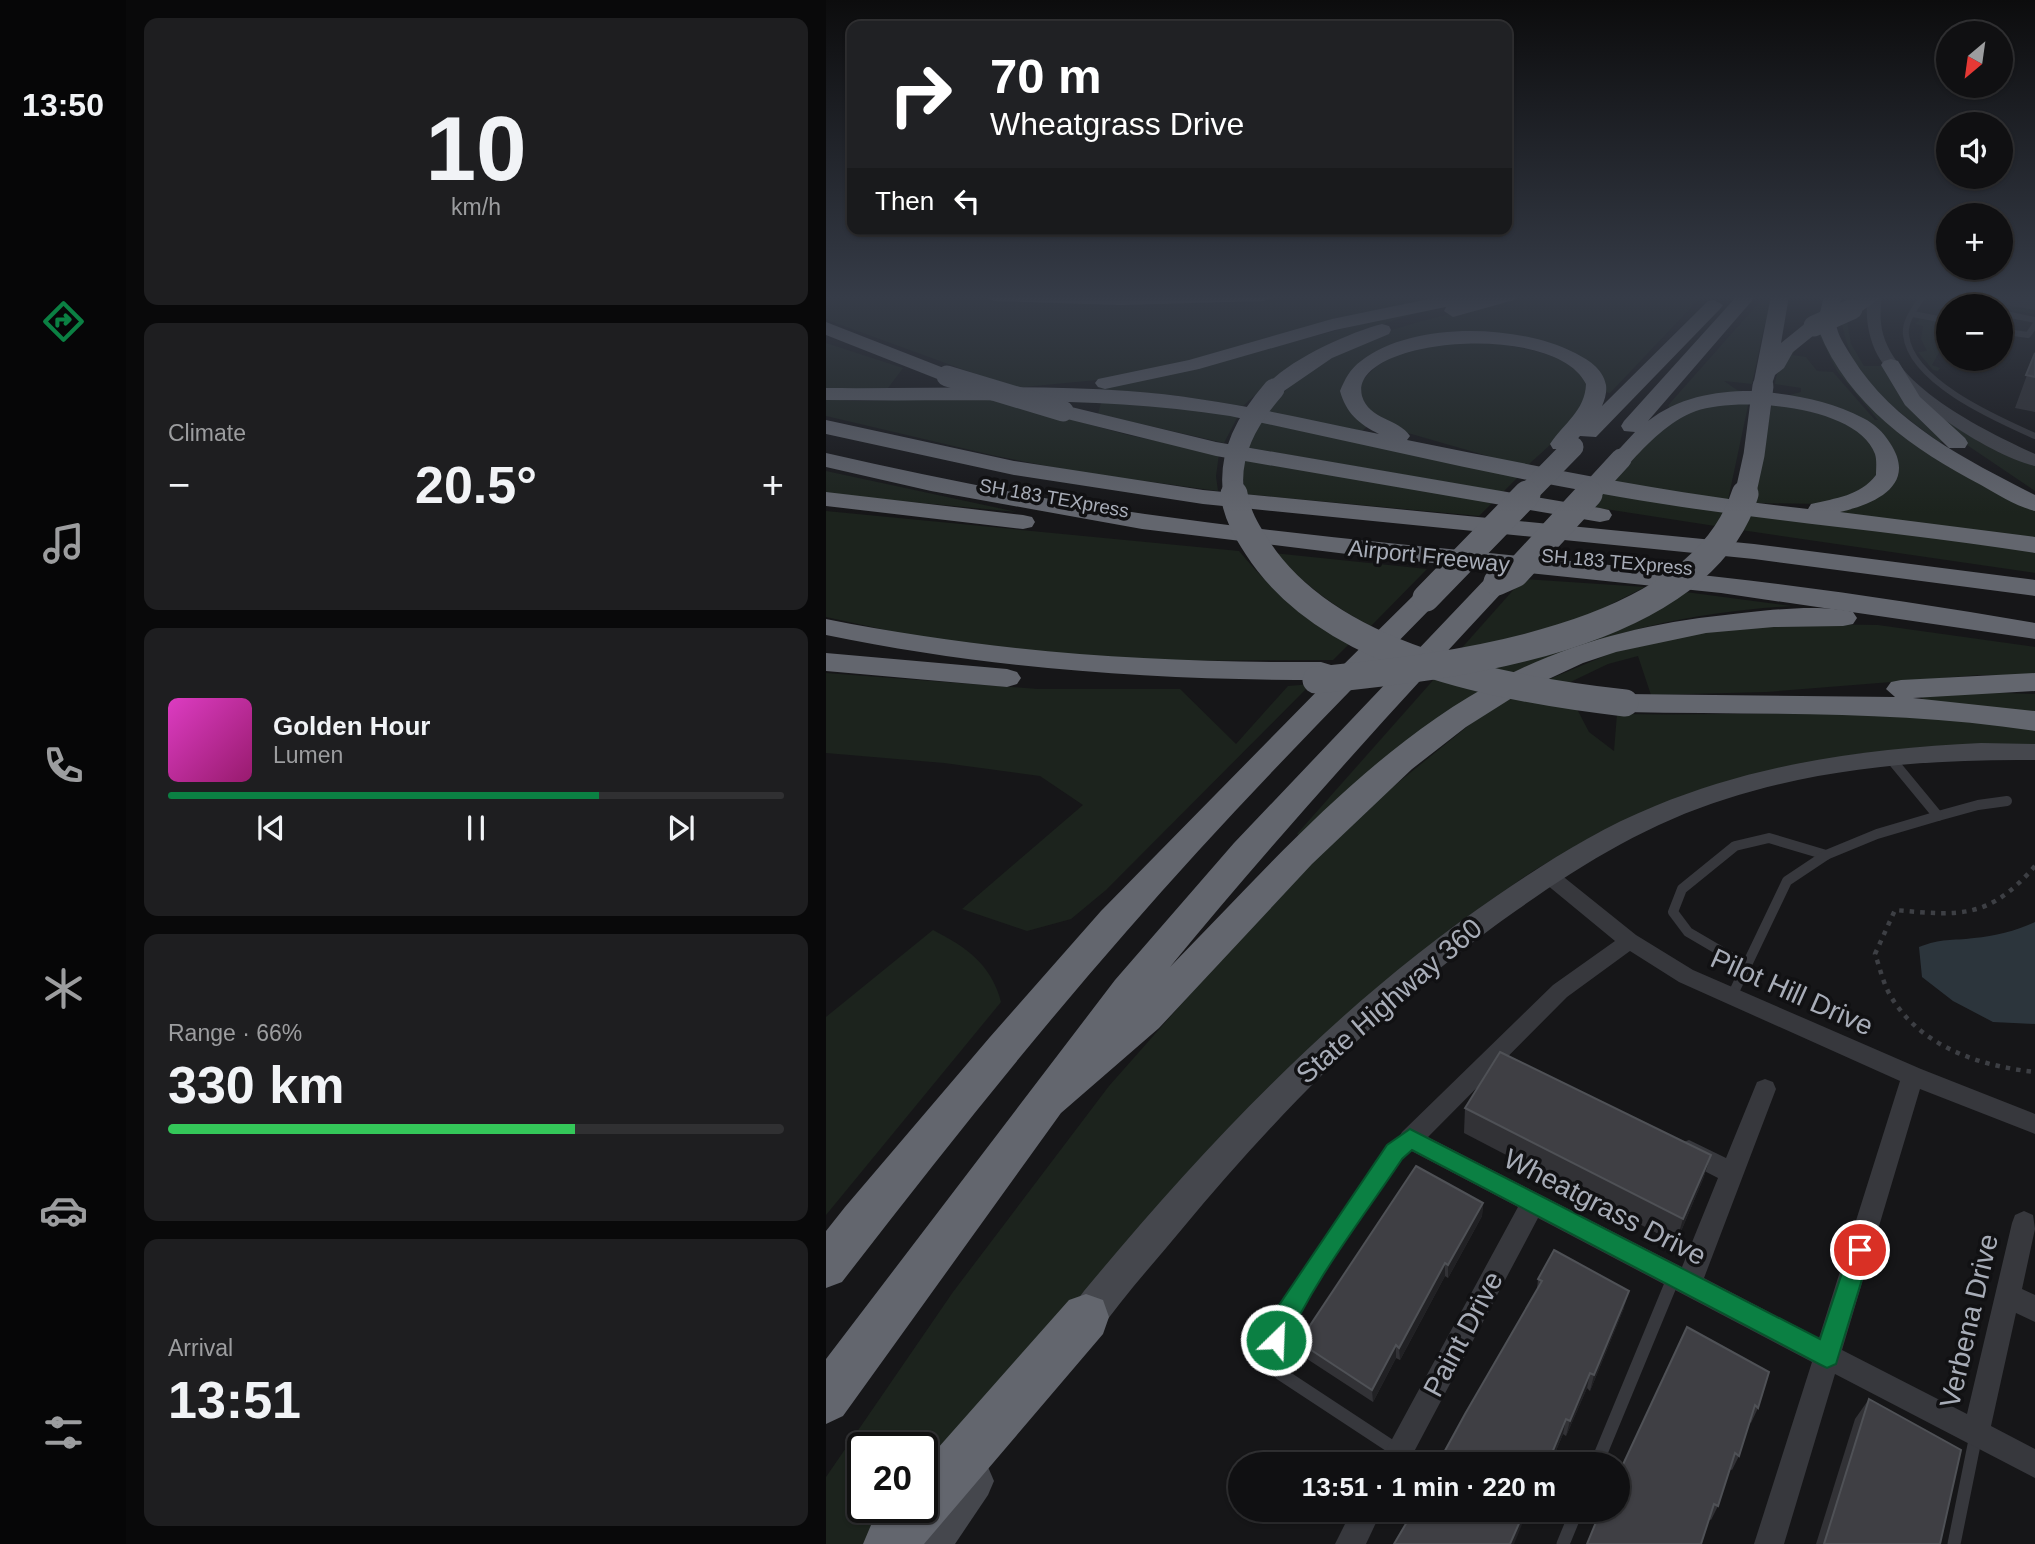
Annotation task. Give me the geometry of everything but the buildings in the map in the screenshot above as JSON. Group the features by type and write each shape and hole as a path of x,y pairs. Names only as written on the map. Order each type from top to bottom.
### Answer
{"highway":[{"path":"924,368 1063,411 1216,449 1916,570"},
{"path":"1023,394 1151,374 1173,368"},
{"path":"1301,368 1274,389 1247,423 1237,443 1232,463 1232,486 1237,510 1246,532 1262,558 1310,603 1345,625 1428,663 1533,692 1625,704 1922,706 2035,721"},
{"path":"1364,368 1354,377 1350,391 1358,410 1370,421 1410,440 1477,461"},
{"path":"826,1266 937,1129 1105,932 1201,827 1530,491 1592,409 1598,391 1597,384 1585,368"},
{"path":"1567,445 1648,368"},
{"path":"826,1399 1128,991 1246,852 1394,690 1487,594 1515,574 1687,368"},
{"path":"826,662 1001,678 1208,677 1316,680 1393,674 1501,653 1562,637 1629,610 1684,577 1715,548 1736,519 1750,469 1766,368"},
{"path":"1764,379 1773,368"},
{"path":"1847,368 1884,410 1958,463 2035,503"},
{"path":"1893,368 1903,389 1933,423 2035,503"},
{"path":"826,394 1130,396 1197,403 1617,490 1763,511 1930,529 2035,545"},
{"path":"1614,457 1671,414 1707,401 1741,397 1785,400 1842,415 1871,434 1888,455 1890,466 1884,483 1859,500 1819,509 1763,511"},
{"name":"Airport Freeway","path":"826,427 983,463 1170,494 1329,512 1746,550 1916,570 2035,588"},
{"name":"SH 183 TEXpress","path":"826,439 1004,479 1167,505 1336,524 1777,563 2035,599"},
{"name":"SH 183 TEXpress","path":"826,449 931,475 1078,503 1243,526 1816,583 2035,617"},
{"name":"Airport Freeway","path":"826,460 964,492 1087,514 1234,535 1730,586 2035,631"},
{"path":"826,499 1284,550 1401,554"},
{"path":"1044,1103 1158,1004 1283,872 1390,773 1483,701 1527,677 1574,657 1620,642 1675,629 1759,619 1878,619 1985,632 2035,642"},
{"path":"826,627 985,656 1208,677"},
{"path":"1750,703 1968,684 2035,682"},
{"path":"938,1488 1086,1317"},
{"path":"890,1544 908,1523"}],"main road":[{"path":"1894,368 1941,409 1971,429 2035,461"},
{"name":"State Highway 360","path":"931,1544 1086,1317 1222,1156 1307,1068 1388,994 1462,932 1615,835 1695,800 1776,776 1890,757 1951,752 2035,752"}],"street":[{"name":"Pilot Hill Drive","path":"1548,875 1629,942 1686,976 1913,1076 2035,1124"},
{"path":"1410,1139 1508,1055 1560,991 1629,942"},
{"path":"1769,1544 1913,1076"},
{"path":"1681,1280 1733,1172 1765,1089"},
{"name":"Wheatgrass Drive","path":"1410,1139 2035,1464"},
{"path":"1671,1142 1733,1172"},
{"name":"Paint Drive","path":"1399,1452 1533,1203"},
{"name":"Verbena Drive","path":"1976,1433 2024,1223"},
{"path":"2007,1295 2035,1309"},
{"path":"1350,1544 1362,1522"}],"lane":[{"path":"1925,368 1945,387 1972,405 2035,436"},
{"path":"1890,757 1938,816"},
{"path":"1731,997 1787,881 1826,855 1877,834 1978,805 2007,801"},
{"path":"1746,966 1688,932 1673,912 1682,888 1735,846 1769,838 1826,855"},
{"path":"1388,1452 1282,1374 1273,1354 1279,1325 1395,1152 1410,1139"},
{"path":"1602,1452 1681,1280"},
{"path":"1954,1544 1976,1433"},
{"path":"1563,1544 1572,1522"}],"path":[{"path":"2035,866 2019,887 1991,907 1946,914 1895,910 1875,954 1891,998 1924,1033 1956,1055 1989,1066 2035,1072"}],"shaded area":[{"path":"826,368 903,368 888,388 826,390"},
{"path":"959,368 1159,368 1097,380 1014,388"},
{"path":"1293,368 1243,406 1171,395 1097,389 1184,369"},
{"path":"1355,368 1343,390 1344,398 1349,410 1369,425 1362,431 1264,411 1310,369"},
{"path":"1376,368 1575,368 1585,379 1588,394 1579,413 1526,467 1394,429 1371,412 1360,394 1358,387"},
{"path":"1579,368 1634,368 1610,393 1605,392 1601,378"},
{"path":"1701,368 1755,368 1752,384 1724,381 1737,390 1750,393 1670,408 1668,406"},
{"path":"1780,368 1815,368 1817,371 1833,372 1875,420 1878,420 1836,368 1843,368 1848,379 2035,509 2035,540 1826,513 1873,499 1886,441 1786,396 1801,392 1801,388 1775,384"},
{"path":"1859,368 1885,368 1947,441 1939,442 1892,405"},
{"path":"993,398 1128,435 1219,454 1216,476 1218,491 1078,472 996,456 826,416 826,399 856,401"},
{"path":"1102,399 1239,414 1224,443 1098,414"},
{"path":"1749,401 1728,500 1608,484 1653,436 1681,417 1711,406"},
{"path":"1772,402 1833,417 1861,433 1880,454 1879,473 1859,493 1821,504 1754,503"},
{"path":"1930,407 2035,465 2035,491 1961,441"},
{"path":"1259,419 1521,474 1503,492 1244,447"},
{"path":"1242,460 1493,502 1479,516 1244,494"},
{"path":"826,471 1017,512 826,494"},
{"path":"1600,491 1724,511 1715,526 1586,506"},
{"path":"826,511 1239,551 1290,602 1351,642 1333,660 1140,661 945,643 826,617"},
{"path":"1750,514 2035,549 2035,573 1741,530"},
{"path":"1273,553 1427,569 1371,626 1319,594"},
{"path":"1523,579 1645,587 1582,619 1459,651"},
{"path":"1678,591 1792,606 1720,613 1649,626 1580,647 1516,678 1472,667"},
{"path":"1820,624 1878,625 2035,647 2035,675 1980,675 1767,692 1651,695 1638,656 1608,664 1560,687 1540,683 1614,652 1720,629"},
{"path":"826,673 1038,689 1180,689 1236,744 1288,686 1311,684 1106,890 1071,919 1027,931 962,909 1083,805 1040,776 944,763 826,753"},
{"path":"1436,677 1487,691 1305,838 1297,834"},
{"path":"1920,694 2035,694 2035,717 1924,702"},
{"path":"1505,696 1577,709 1589,732 1614,751 1617,714 1899,714 1975,719 2035,729 2035,745 1935,747 1857,754 1790,766 1598,833 1533,871 1454,926 1397,972 938,1472 938,1432 857,1432 953,1292 1109,1086 1276,897 1384,794"},
{"path":"2035,922 2035,1024 1993,1022 1953,1001 1922,977 1919,947 1940,941 1998,934"},
{"path":"933,930 976,958 991,977 1001,1002 826,1215 826,1017"},
{"path":"847,1446 847,1523 893,1523 875,1544 826,1544 826,1477"}],"route":[{"path":"1276,1340 1279,1325 1298,1295 1395,1152 1410,1139 1827,1356 1860,1250"}]}
